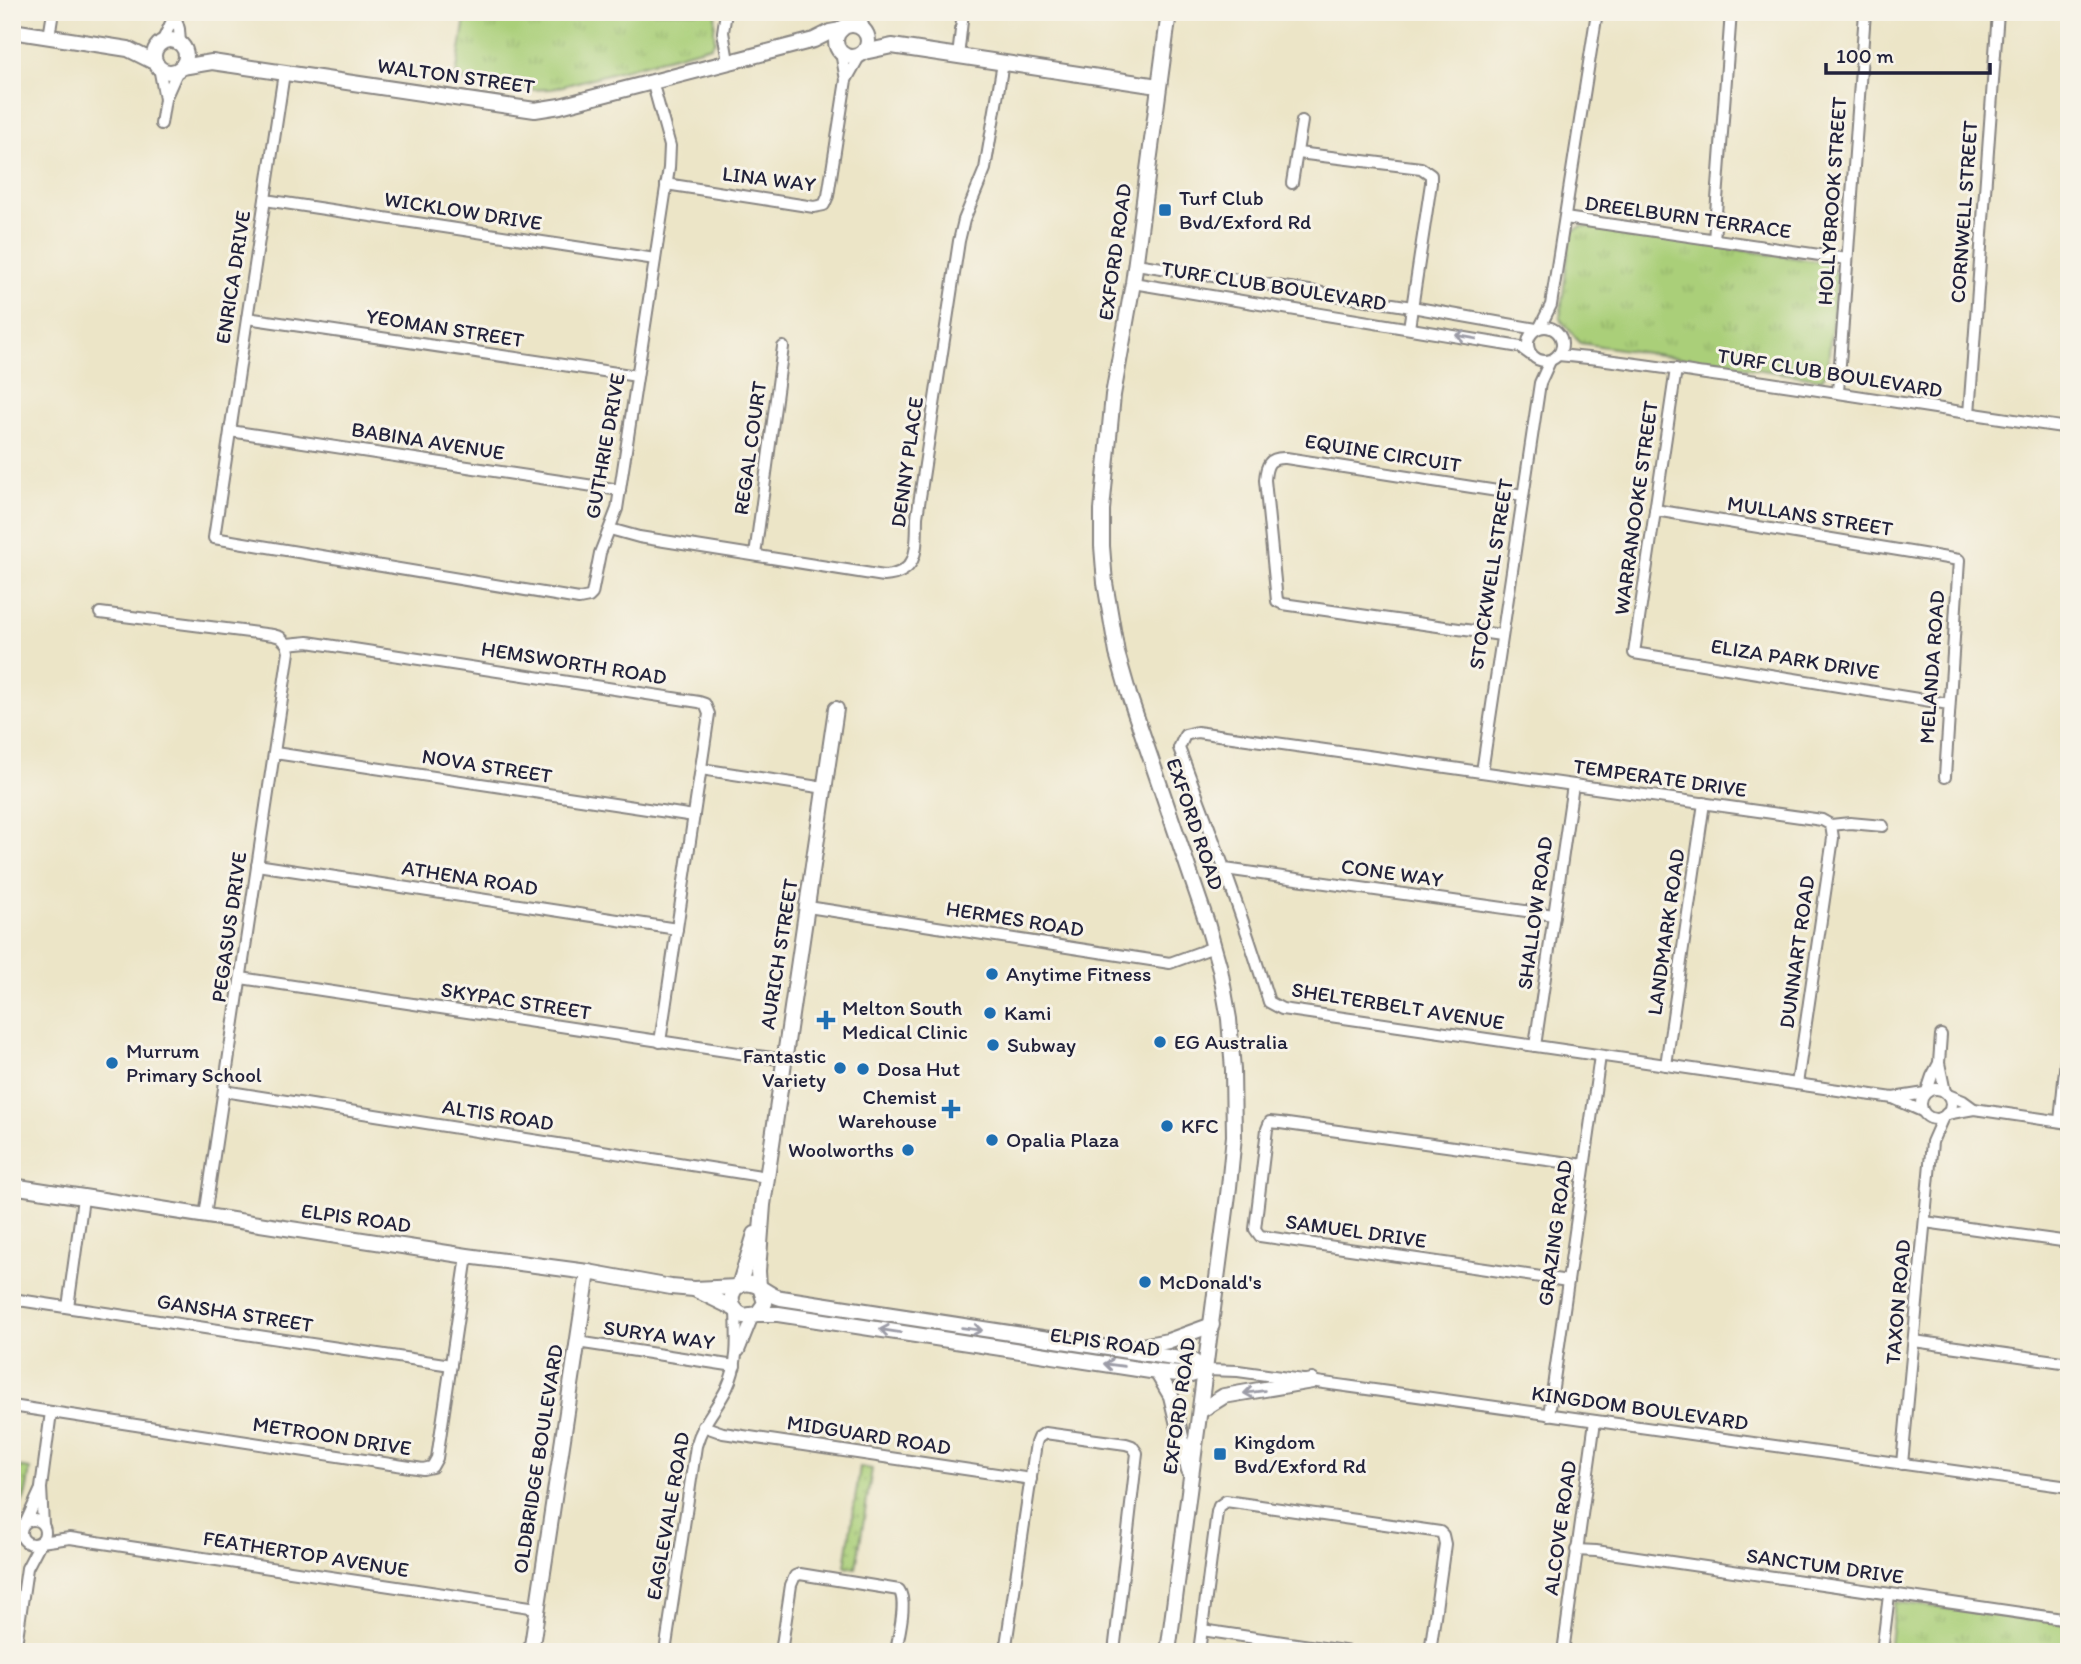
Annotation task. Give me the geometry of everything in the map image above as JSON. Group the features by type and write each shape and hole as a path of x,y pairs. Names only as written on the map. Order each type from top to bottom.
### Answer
{"street":[{"path":"49,37 53,12"},
{"path":"726,12 723,32 728,61"},
{"path":"840,50 836,38 853,12"},
{"path":"859,12 868,43 862,53"},
{"path":"958,57 963,12"},
{"name":"EXFORD ROAD","path":"1168,1652 1228,1199 1234,1136 1233,1070 1229,1019 1214,947 1117,653 1105,583 1102,522 1113,394 1136,264 1170,12"},
{"path":"1551,305 1562,346 1554,358 1544,362 1533,356 1528,349 1528,338 1538,328 1551,305 1597,12"},
{"path":"1714,240 1731,12"},
{"name":"HOLLYBROOK STREET","path":"1838,392 1865,12"},
{"name":"CORNWELL STREET","path":"1969,414 1998,12"},
{"path":"161,124 164,99 155,54 175,13"},
{"path":"164,99 186,60 175,13"},
{"path":"843,28 855,25 891,46 1158,86"},
{"name":"WALTON STREET","path":"182,45 212,62 535,110 560,106 814,40 843,28"},
{"path":"12,31 128,49 171,40 182,45"},
{"path":"814,40 850,57 891,46"},
{"path":"128,49 168,72 180,69"},
{"name":"LINA WAY","path":"666,184 814,207 824,205 828,196 846,80 840,50"},
{"name":"LINA WAY","path":"846,80 862,53"},
{"name":"WALTON STREET","path":"180,69 212,62"},
{"name":"DENNY PLACE","path":"610,529 639,537 884,576 902,572 913,560 917,517 959,241 964,220 985,169 1003,63"},
{"name":"ENRICA DRIVE","path":"221,488 284,73"},
{"name":"GUTHRIE DRIVE","path":"221,488 214,538 579,599 589,597 592,594 600,553 617,509 666,184 670,146 652,81"},
{"path":"1292,183 1302,121"},
{"path":"1298,153 1421,168 1431,175 1409,328"},
{"name":"WICKLOW DRIVE","path":"265,200 655,260"},
{"name":"DREELBURN TERRACE","path":"1565,218 1847,260"},
{"name":"TURF CLUB BOULEVARD","path":"1136,264 1538,328"},
{"name":"TURF CLUB BOULEVARD","path":"1133,283 1520,347 1533,356"},
{"name":"YEOMAN STREET","path":"247,318 637,376"},
{"path":"1538,328 1549,327 1560,336"},
{"name":"TURF CLUB BOULEVARD","path":"1560,336 1585,357"},
{"name":"REGAL COURT","path":"755,555 783,347"},
{"name":"STOCKWELL STREET","path":"1533,356 1540,383"},
{"name":"TURF CLUB BOULEVARD","path":"1554,358 1585,357 1676,369 2069,428"},
{"name":"STOCKWELL STREET","path":"1482,772 1540,383 1554,358"},
{"name":"WARRANOOKE STREET","path":"1634,653 1676,369"},
{"name":"BABINA AVENUE","path":"230,431 620,490"},
{"name":"EQUINE CIRCUIT","path":"1501,635 1277,601 1266,468 1270,461 1278,457 1523,495"},
{"name":"MULLANS STREET","path":"1655,510 1959,560"},
{"name":"MELANDA ROAD","path":"1945,777 1959,560"},
{"name":"HEMSWORTH ROAD","path":"100,613 273,635 287,643 308,642 705,704 709,714 660,1042"},
{"name":"PEGASUS DRIVE","path":"205,1216 275,753 289,652 287,643"},
{"name":"ELIZA PARK DRIVE","path":"1634,653 1950,704"},
{"name":"AURICH STREET","path":"760,1289 758,1271 763,1205 836,709"},
{"name":"SHELTERBELT AVENUE","path":"1482,772 1197,732 1185,735 1178,748 1225,869 1269,1002 1282,1009 1893,1098 1924,1112"},
{"name":"NOVA STREET","path":"275,753 694,816"},
{"path":"701,769 825,788"},
{"name":"TEMPERATE DRIVE","path":"1482,772 1822,820 1831,825 1850,823 1883,826"},
{"name":"SHALLOW ROAD","path":"1535,1046 1573,785"},
{"name":"LANDMARK ROAD","path":"1666,1065 1704,803"},
{"name":"DUNNART ROAD","path":"1797,1084 1833,838 1831,825"},
{"name":"ATHENA ROAD","path":"257,865 677,929"},
{"name":"CONE WAY","path":"1225,869 1554,915"},
{"name":"HERMES ROAD","path":"808,907 1170,963 1214,947"},
{"name":"SKYPAC STREET","path":"241,978 785,1060"},
{"path":"1932,1142 1951,1102 1946,1093 1939,1063 1941,1035"},
{"path":"1924,1112 1933,1118 1974,1109 2064,1122 2067,1049"},
{"name":"GRAZING ROAD","path":"1549,1415 1600,1056"},
{"path":"1932,1142 1921,1102 1939,1063"},
{"path":"1926,1092 1934,1089 1946,1093 1974,1109"},
{"name":"ALTIS ROAD","path":"224,1091 767,1177"},
{"name":"SHELTERBELT AVENUE","path":"1893,1098 1926,1092"},
{"name":"SAMUEL DRIVE","path":"1568,1281 1266,1238 1255,1229 1267,1129 1270,1122 1584,1166"},
{"name":"TAXON ROAD","path":"1902,1464 1932,1142"},
{"name":"ELPIS ROAD","path":"12,1186 694,1289 738,1287"},
{"path":"68,1307 83,1198"},
{"name":"AURICH STREET","path":"738,1287 763,1205"},
{"path":"1925,1222 2069,1242"},
{"name":"METROON DRIVE","path":"12,1406 424,1469 432,1468 437,1458 467,1256"},
{"name":"OLDBRIDGE BOULEVARD","path":"531,1652 588,1272"},
{"path":"750,1283 760,1289 765,1303 755,1315 744,1316 735,1310 732,1295 738,1287 750,1283"},
{"name":"ELPIS ROAD","path":"694,1289 735,1310"},
{"name":"ELPIS ROAD","path":"760,1289 781,1298 1192,1361 1206,1370"},
{"name":"GANSHA STREET","path":"12,1299 451,1365"},
{"name":"EAGLEVALE ROAD","path":"665,1652 695,1457 703,1426 727,1387 735,1366 735,1310"},
{"name":"ELPIS ROAD","path":"755,1315 778,1314 1157,1371 1191,1375 1206,1370"},
{"name":"EAGLEVALE ROAD","path":"737,1353 755,1315"},
{"path":"1119,1350 1168,1341 1212,1325"},
{"path":"1914,1341 2069,1363"},
{"name":"SURYA WAY","path":"577,1342 735,1366"},
{"name":"KINGDOM BOULEVARD","path":"1206,1370 1238,1371 1312,1381 2069,1487"},
{"path":"1157,1371 1171,1396 1191,1478"},
{"path":"1200,1411 1224,1396 1312,1381"},
{"path":"15,1652 27,1568 45,1534 41,1488 51,1412"},
{"name":"ALCOVE ROAD","path":"1557,1652 1563,1646 1595,1421"},
{"name":"MIDGUARD ROAD","path":"703,1426 723,1433 1031,1479"},
{"path":"1005,1652 1036,1443 1041,1434 1045,1433 1126,1444 1135,1449 1137,1458 1114,1652"},
{"path":"27,1568 19,1538 20,1530 41,1488"},
{"path":"1199,1652 1217,1512 1226,1501 1440,1532 1445,1544 1430,1652"},
{"path":"12,1524 33,1520 43,1525"},
{"name":"FEATHERTOP AVENUE","path":"43,1525 70,1538"},
{"path":"19,1538 33,1545 40,1542"},
{"name":"FEATHERTOP AVENUE","path":"40,1542 70,1538 537,1608"},
{"name":"SANCTUM DRIVE","path":"1576,1550 2069,1620"},
{"path":"781,1652 791,1585 795,1576 800,1574 899,1590 904,1602 896,1652"},
{"path":"1882,1652 1889,1595"},
{"path":"1202,1630 1350,1652"}],"green space":[{"path":"466,12 716,12 715,41 711,46 552,89 528,90 459,80 456,76"},
{"path":"1583,226 1828,263 1837,276 1827,371 1822,379 1580,343 1560,319 1571,231"},
{"path":"12,1466 30,1469 24,1499 12,1511"},
{"path":"860,1467 872,1469 856,1568 845,1566"},
{"path":"1895,1602 2069,1624 2069,1652 1889,1652"}],"place":[{"name":"Turf Club Bvd/Exford Rd","path":"1165,210"},
{"name":"Anytime Fitness","path":"992,974"},
{"name":"Kami","path":"990,1013"},
{"name":"Melton South Medical Clinic","path":"826,1020"},
{"name":"EG Australia","path":"1160,1042"},
{"name":"Subway","path":"993,1045"},
{"name":"Murrum Primary School","path":"112,1063"},
{"name":"Fantastic Variety","path":"840,1068"},
{"name":"Dosa Hut","path":"863,1069"},
{"name":"Chemist Warehouse","path":"951,1109"},
{"name":"KFC","path":"1167,1126"},
{"name":"Opalia Plaza","path":"992,1140"},
{"name":"Woolworths","path":"908,1150"},
{"name":"McDonald's","path":"1145,1282"},
{"name":"Kingdom Bvd/Exford Rd","path":"1220,1454"}]}
